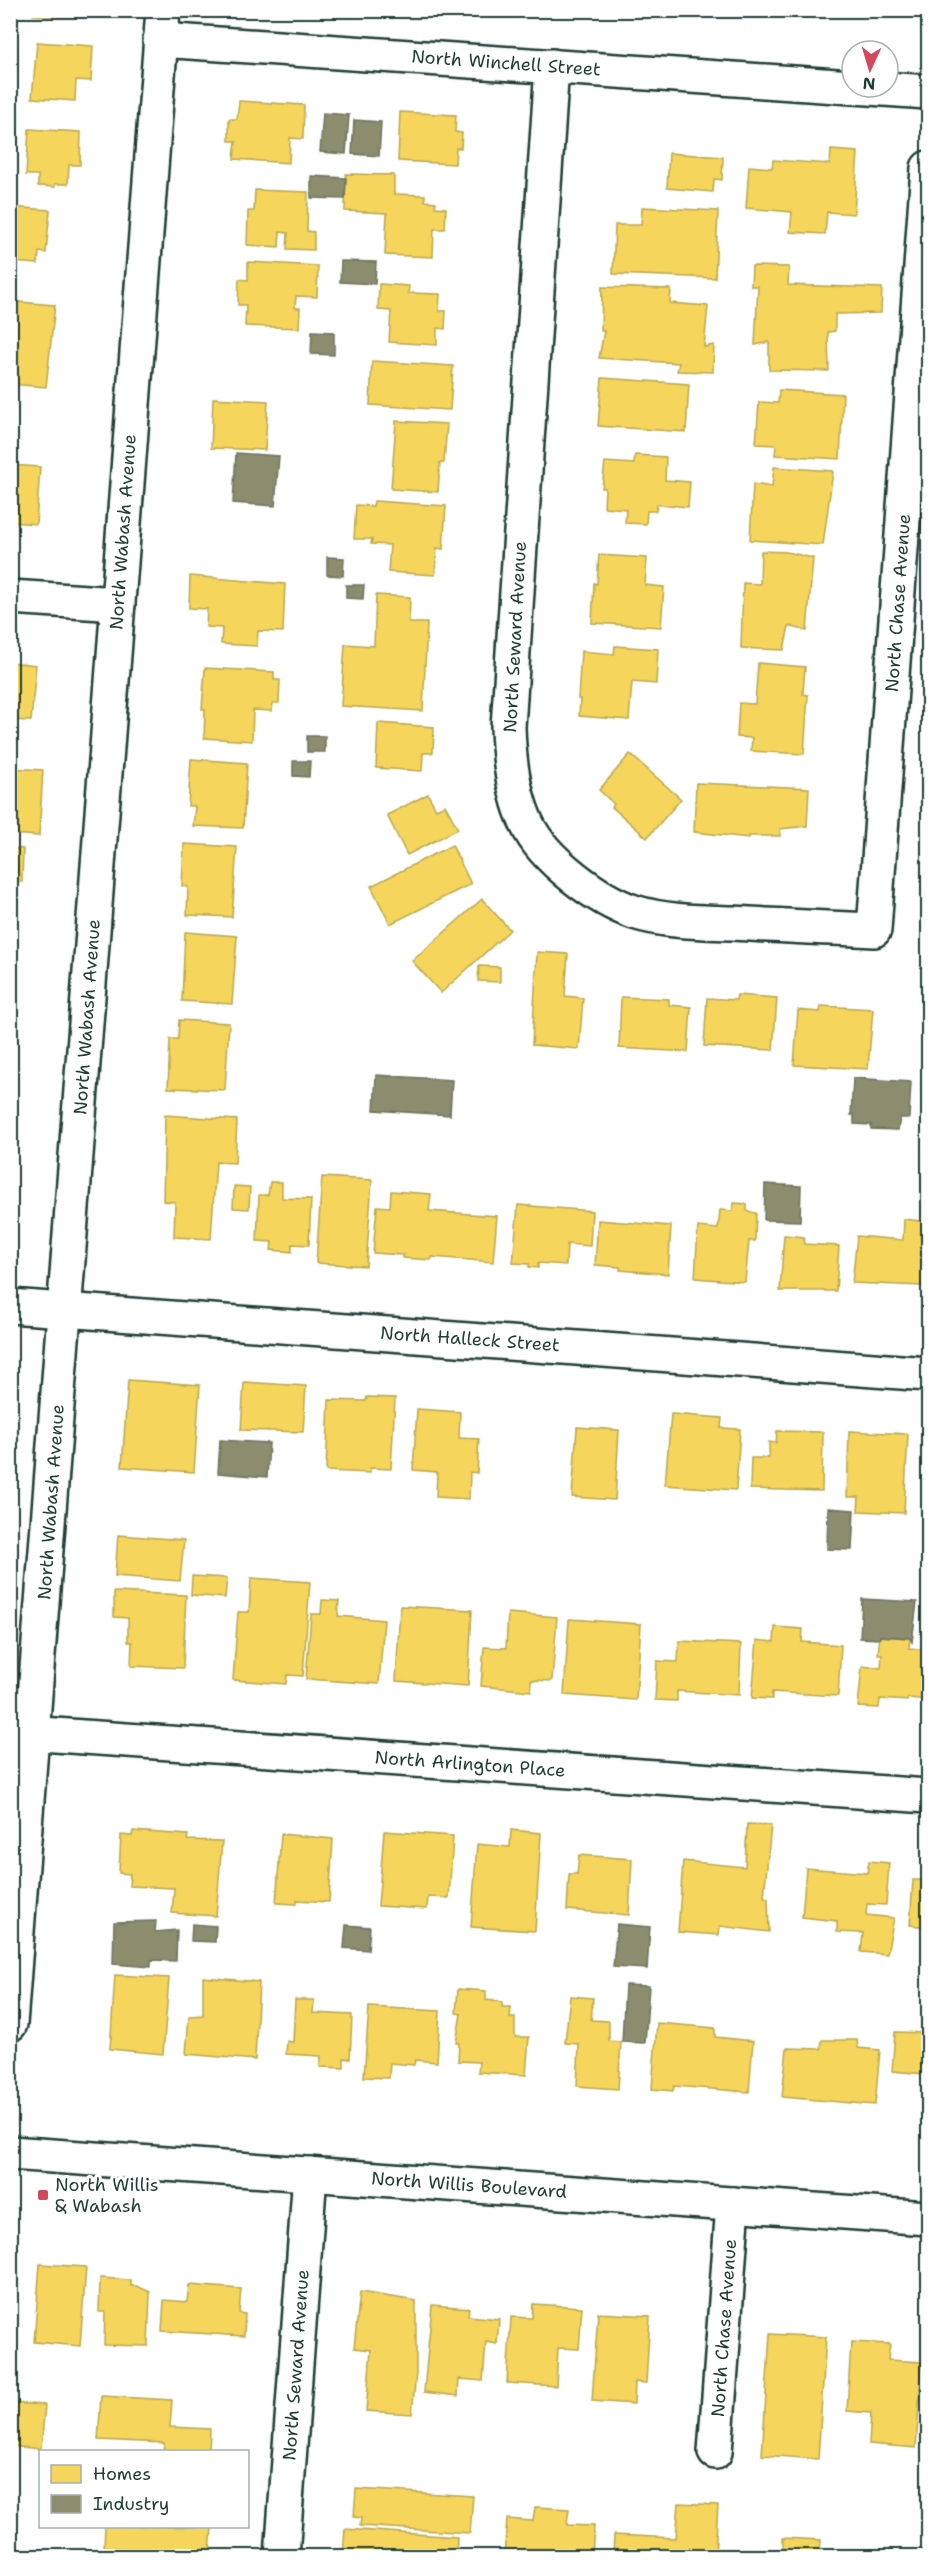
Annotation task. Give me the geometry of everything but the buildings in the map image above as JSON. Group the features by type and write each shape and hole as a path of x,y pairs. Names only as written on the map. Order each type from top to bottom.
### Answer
{"street":[{"name":"North Winchell Street","path":"162,25 552,66 840,86"},
{"name":"North Wabash Avenue","path":"10,2024 22,1732 65,1310 162,25"},
{"name":"North Seward Avenue","path":"552,66 508,727 513,783 527,826 553,859 582,885 634,912 678,920 874,930"},
{"name":"North Winchell Street","path":"900,90 928,92"},
{"name":"North Chase Avenue","path":"874,930 928,168"},
{"path":"10,597 118,604"},
{"name":"North Halleck Street","path":"10,1306 928,1374"},
{"name":"North Arlington Place","path":"22,1732 928,1796"},
{"name":"North Willis Boulevard","path":"10,2153 928,2218"},
{"name":"North Seward Avenue","path":"282,2556 310,2174"},
{"name":"North Chase Avenue","path":"715,2452 733,2204"}],"place":[{"name":"North Willis & Wabash","path":"43,2195"}]}
